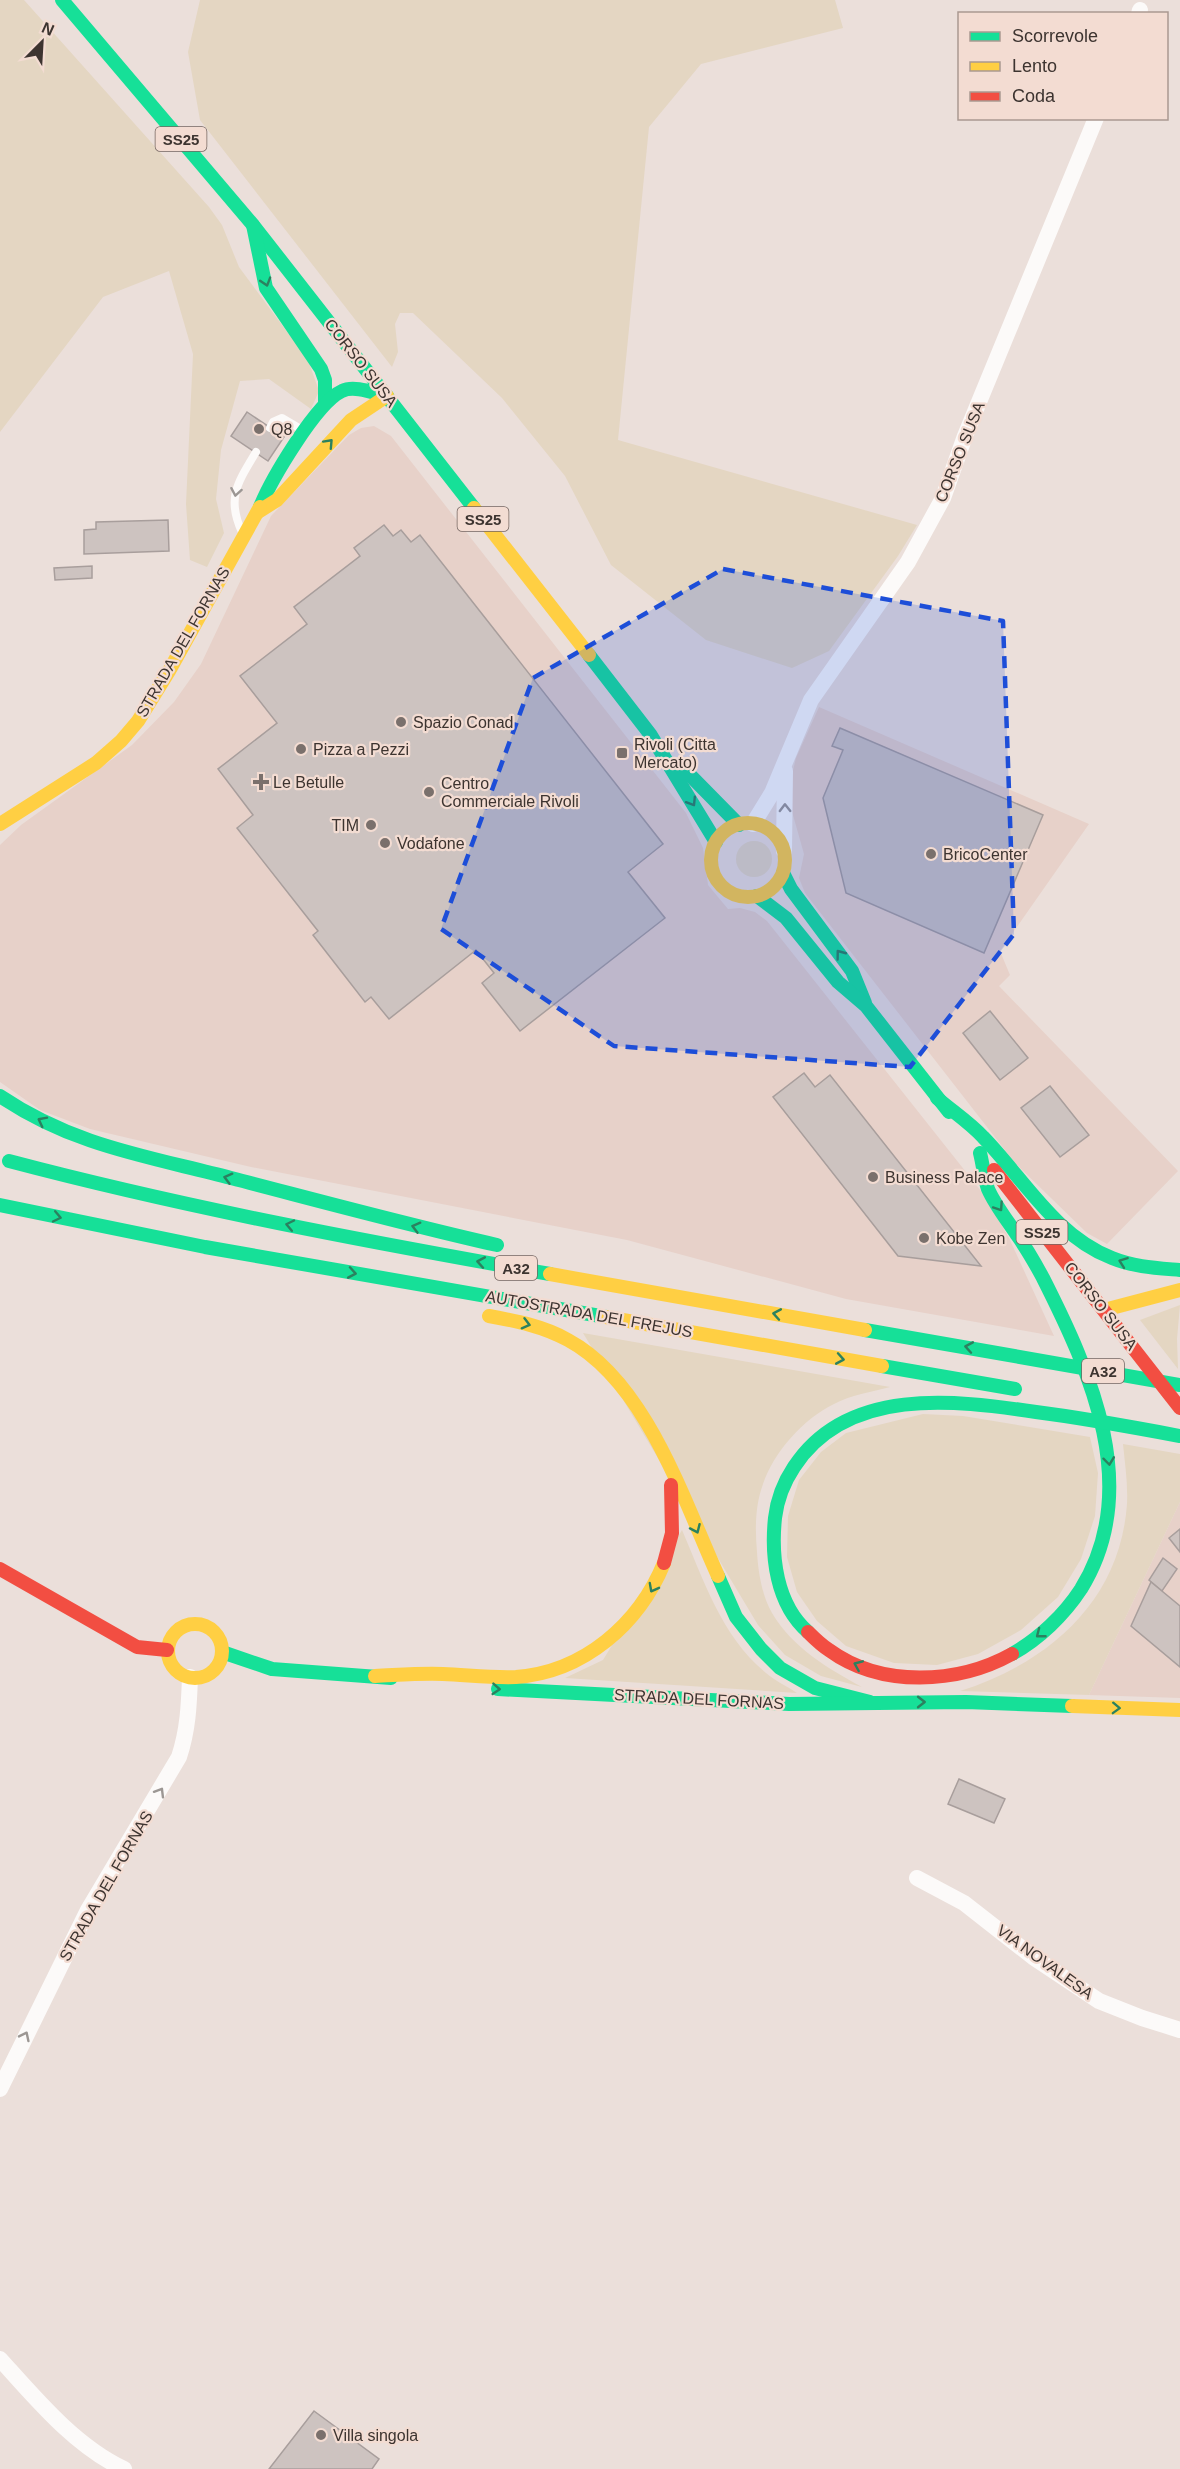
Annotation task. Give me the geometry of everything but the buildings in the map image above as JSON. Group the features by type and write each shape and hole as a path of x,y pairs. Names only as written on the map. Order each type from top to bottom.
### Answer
{"main road":[{"name":"CORSO SUSA","path":"62,0 253,225 650,734 716,842"},
{"path":"253,225 266,288 321,369 325,380 325,403"},
{"name":"STRADA DEL FORNAS","path":"3,826 96,764 121,741 138,721 169,671 257,513 270,483 307,439 325,403 342,391 351,389 387,396"},
{"name":"STRADA DEL FORNAS","path":"257,513 281,495 351,420 387,396"},
{"name":"CORSO SUSA","path":"650,734 746,825"},
{"path":"716,842 726,831 746,825"},
{"name":"SS25","path":"746,825 772,833 784,851"},
{"name":"SS25","path":"716,842 711,863 719,883 736,895 758,896"},
{"path":"758,896 776,885 783,873 784,851"},
{"name":"CORSO SUSA","path":"783,873 791,889 852,971 866,1006"},
{"name":"CORSO SUSA","path":"758,896 786,918 838,982 866,1006 1104,1311 1176,1414"},
{"path":"0,1096 17,1109 74,1138 432,1231 510,1248"},
{"path":"937,1098 982,1136 1053,1218 1093,1250 1128,1265 1158,1270 1180,1270"},
{"path":"980,1153 988,1191 1026,1248 1047,1287 1078,1357 1105,1431 1111,1491 1108,1525 1100,1552 1086,1583 1069,1607 1046,1630 1020,1649 990,1665 963,1675 929,1678 894,1676 860,1666 826,1649 801,1624 783,1595 774,1566 772,1533 777,1500 789,1472 807,1448 829,1429 860,1415 894,1406 932,1402 979,1404 1049,1413 1180,1436"},
{"name":"AUTOSTRADA DEL FREJUS","path":"9,1161 88,1182 395,1247 1180,1385"},
{"name":"AUTOSTRADA DEL FREJUS","path":"0,1205 205,1247 1030,1392"},
{"path":"205,1247 259,1270"},
{"path":"553,1259 612,1286"},
{"path":"1104,1311 1180,1290"},
{"path":"473,1312 553,1332 575,1344 620,1382 638,1407 670,1470 736,1617 751,1639 790,1675 814,1688 870,1702"},
{"name":"A32","path":"1076,1400 1111,1406"},
{"path":"375,1676 442,1674 500,1677 538,1674 567,1665 596,1650 638,1613 665,1563 671,1539 673,1512 670,1470"},
{"path":"0,1569 137,1647 167,1650"},
{"path":"191,1624 209,1628 220,1642 222,1652 220,1661 208,1674 190,1677 176,1670 171,1664 167,1650 175,1632 191,1624"},
{"name":"STRADA DEL FORNAS","path":"222,1652 272,1669 375,1676 490,1688 789,1704 966,1702 1180,1710"}],"street":[{"name":"CORSO SUSA","path":"746,825 772,793 811,700 908,562 943,498 965,436 1095,120"},
{"name":"CORSO SUSA","path":"784,851 785,765"},
{"name":"STRADA DEL FORNAS","path":"0,2089 88,1910 179,1756 189,1717 190,1677"},
{"name":"VIA NOVALESA","path":"917,1878 964,1903 1033,1957 1099,2001 1123,2012 1180,2030"},
{"path":"0,2359 34,2396 81,2440 110,2463 124,2469"}],"lane":[{"path":"270,428 273,422 282,418 307,439"},
{"path":"244,535 235,517 234,491 255,452"},
{"path":"281,495 297,462"}],"highlighted area":[{"path":"723,569 1003,621 1014,934 910,1067 614,1046 441,929 533,678"}],"shaded area":[{"path":"0,0 24,0 209,207 222,225 239,267 308,360 319,391 311,409 269,379 240,381 221,450 216,499 224,533 207,567 190,560 186,504 193,354 169,271 103,297 0,432"},
{"path":"200,0 835,0 843,28 701,64 649,127 618,440 917,525 898,556 829,651 792,668 706,640 611,565 565,476 502,398 413,313 400,313 395,324 398,352 392,367 200,120 188,52"},
{"path":"374,426 391,436 686,813 703,848 708,885 728,909 740,908 755,912 767,921 985,1196 1009,1238 1054,1336 846,1299 627,1240 251,1167 90,1129 40,1110 0,1082 0,845 21,825 132,745 174,702 201,664 271,516 349,435 361,428"},
{"path":"819,707 1089,824 1000,951 1010,975 999,986 1178,1171 1107,1244 1087,1233 1015,1163 805,893 799,878 804,854 791,808 790,783 796,758"},
{"path":"754,841 767,846 772,859 767,872 754,877 741,872 736,859 741,846"},
{"path":"1180,1305 1177,1339 1178,1369 1140,1320"},
{"path":"583,1333 890,1387 840,1401 822,1410 801,1427 782,1449 768,1472 760,1492 756,1518 760,1575 763,1591 772,1613 800,1647 862,1687 821,1676 785,1655 758,1625"},
{"path":"923,1414 963,1416 1090,1437 1098,1473 1095,1516 1081,1559 1058,1597 1021,1630 978,1654 937,1665 894,1663 846,1646 817,1621 797,1592 787,1557 788,1516 799,1480 821,1452 846,1433"},
{"path":"1123,1444 1180,1454 1180,1502 1089,1695 960,1691 1022,1664 1050,1645 1074,1624 1094,1599 1110,1571 1121,1539 1127,1504"},
{"path":"1180,1502 1180,1698 1089,1695"},
{"path":"682,1530 716,1607 737,1643 773,1679 797,1693 565,1678 603,1660"}],"traffic: fast":[{"path":"62,0 253,225 474,508"},
{"path":"253,225 266,288 321,369 325,380 325,403"},
{"path":"260,507 295,443 331,398 347,389 364,390 387,396"},
{"path":"589,655 650,734 716,842"},
{"path":"682,767 739,825"},
{"path":"783,873 791,889 852,971 865,1003"},
{"path":"757,896 786,918 838,982 866,1006 949,1112"},
{"path":"0,1096 56,1127 141,1156 497,1245"},
{"path":"937,1098 978,1132 1042,1205 1074,1236 1092,1248 1120,1261 1146,1267 1180,1270"},
{"path":"980,1153 991,1195 1037,1267 1078,1353 1103,1432 1109,1472 1108,1512 1099,1551 1081,1589 1050,1626 1012,1654"},
{"path":"9,1161 143,1194 278,1223 550,1274"},
{"path":"0,1205 205,1247 606,1317"},
{"path":"865,1330 1180,1385"},
{"path":"882,1366 1015,1389"},
{"path":"808,1632 789,1608 778,1579 774,1548 776,1511 782,1491 794,1467 816,1441 843,1423 872,1411 904,1405 971,1404 1054,1414 1180,1436"},
{"path":"718,1576 736,1617 761,1649 780,1668 815,1688 870,1702"},
{"path":"222,1652 272,1669 391,1678"},
{"path":"498,1689 789,1704 966,1702 1072,1706"}],"traffic: slow":[{"path":"258,512 277,500 351,420 387,396"},
{"path":"0,824 96,763 121,741 138,721 169,671 260,507"},
{"path":"474,508 589,655"},
{"path":"748,823 762,826 774,834 782,846 785,860 782,874 774,886 762,894 748,897 734,894 722,886 714,874 711,860 714,846 722,834 734,826 748,823"},
{"path":"550,1274 865,1330"},
{"path":"1104,1310 1180,1290"},
{"path":"489,1316 519,1322 559,1335 595,1359 619,1384 641,1413 659,1445 718,1576"},
{"path":"606,1317 882,1366"},
{"path":"375,1676 435,1674 516,1677 564,1666 586,1655 624,1625 640,1606 664,1563"},
{"path":"195,1624 205,1626 214,1632 220,1641 222,1651 220,1661 214,1670 205,1676 195,1678 185,1676 176,1670 170,1661 168,1651 170,1641 176,1632 185,1626 195,1624"},
{"path":"1072,1706 1180,1710"}],"traffic: jam":[{"path":"994,1170 1180,1408"},
{"path":"664,1563 672,1533 671,1485"},
{"path":"0,1569 137,1647 167,1650"},
{"path":"808,1632 826,1648 850,1662 872,1671 896,1676 920,1678 944,1676 991,1664 1012,1654"}],"place":[{"name":"Q8","path":"259,429"},
{"name":"Spazio Conad","path":"401,722"},
{"name":"Pizza a Pezzi","path":"301,749"},
{"name":"Rivoli (Citta Mercato)","path":"622,753"},
{"name":"Le Betulle","path":"261,782"},
{"name":"Centro Commerciale Rivoli","path":"429,792"},
{"name":"TIM","path":"371,825"},
{"name":"Vodafone","path":"385,843"},
{"name":"BricoCenter","path":"931,854"},
{"name":"Business Palace","path":"873,1177"},
{"name":"Kobe Zen","path":"924,1238"},
{"name":"Villa singola","path":"321,2435"}]}
